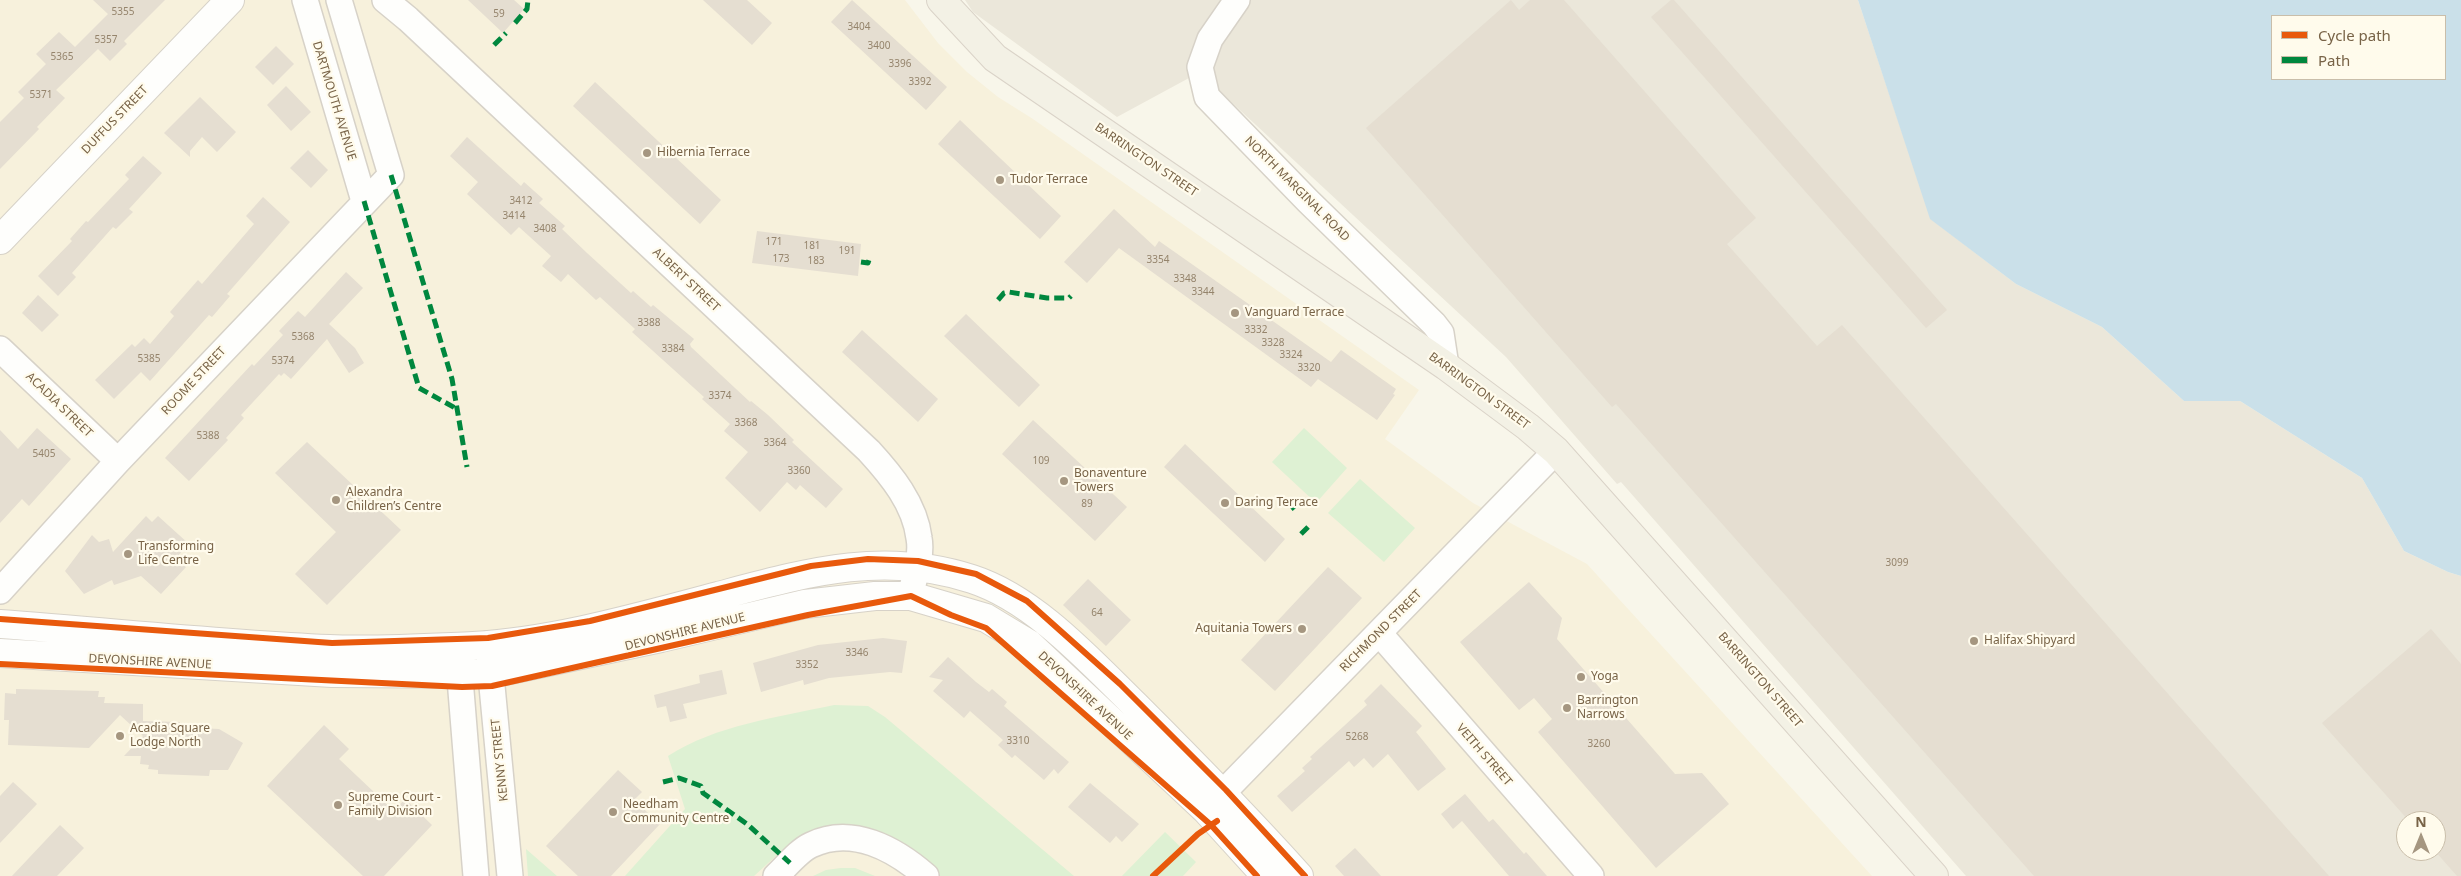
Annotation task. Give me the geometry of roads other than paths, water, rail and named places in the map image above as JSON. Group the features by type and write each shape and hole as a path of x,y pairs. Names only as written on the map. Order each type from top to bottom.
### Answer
{"main road":[{"name":"BARRINGTON STREET","path":"941,0 995,58 1446,366 1528,427 1556,451 1929,874"}],"street":[{"name":"DUFFUS STREET","path":"0,240 230,0"},
{"name":"DARTMOUTH AVENUE","path":"305,0 364,202"},
{"name":"ROOME STREET","path":"0,591 118,461 391,175 339,0"},
{"name":"ALBERT STREET","path":"385,0 415,25 869,451 892,477 912,512 920,539 911,596"},
{"name":"NORTH MARGINAL ROAD","path":"1237,0 1210,39 1200,67 1207,97 1308,201 1434,324 1441,333 1446,366"},
{"name":"ACADIA STREET","path":"0,349 118,461"},
{"name":"RICHMOND STREET","path":"1215,801 1556,451"},
{"name":"DEVONSHIRE AVENUE","path":"0,624 332,649 458,646 488,644 600,626 810,572 869,564 917,566 973,579 1024,604 1100,671 1215,801 1266,876"},
{"name":"DEVONSHIRE AVENUE","path":"0,653 332,673 461,676 491,674 661,638 805,604 875,596 911,596 986,618 1029,644 1215,801 1299,876"},
{"name":"VEITH STREET","path":"1379,633 1591,876"},
{"name":"KENNY STREET","path":"488,644 510,876"},
{"path":"458,646 476,876"},
{"path":"471,805 504,804"},
{"path":"776,876 810,845 840,837 863,840 891,850 926,876"}],"water":[{"path":"1858,0 2461,0 2461,576 2448,572 2404,551 2362,478 2240,401 2184,401 2102,327 2016,284 1930,219"}],"place":[{"name":"Hibernia Terrace","path":"647,153"},
{"name":"Tudor Terrace","path":"1000,180"},
{"name":"Vanguard Terrace","path":"1235,313"},
{"name":"Bonaventure Towers","path":"1064,481"},
{"name":"Alexandra Children’s Centre","path":"336,500"},
{"name":"Daring Terrace","path":"1225,503"},
{"name":"Transforming Life Centre","path":"128,554"},
{"name":"Aquitania Towers","path":"1302,629"},
{"name":"Halifax Shipyard","path":"1974,641"},
{"name":"Yoga","path":"1581,677"},
{"name":"Barrington Narrows","path":"1567,708"},
{"name":"Acadia Square Lodge North","path":"120,736"},
{"name":"Supreme Court - Family Division","path":"338,805"},
{"name":"Needham Community Centre","path":"613,812"}]}
